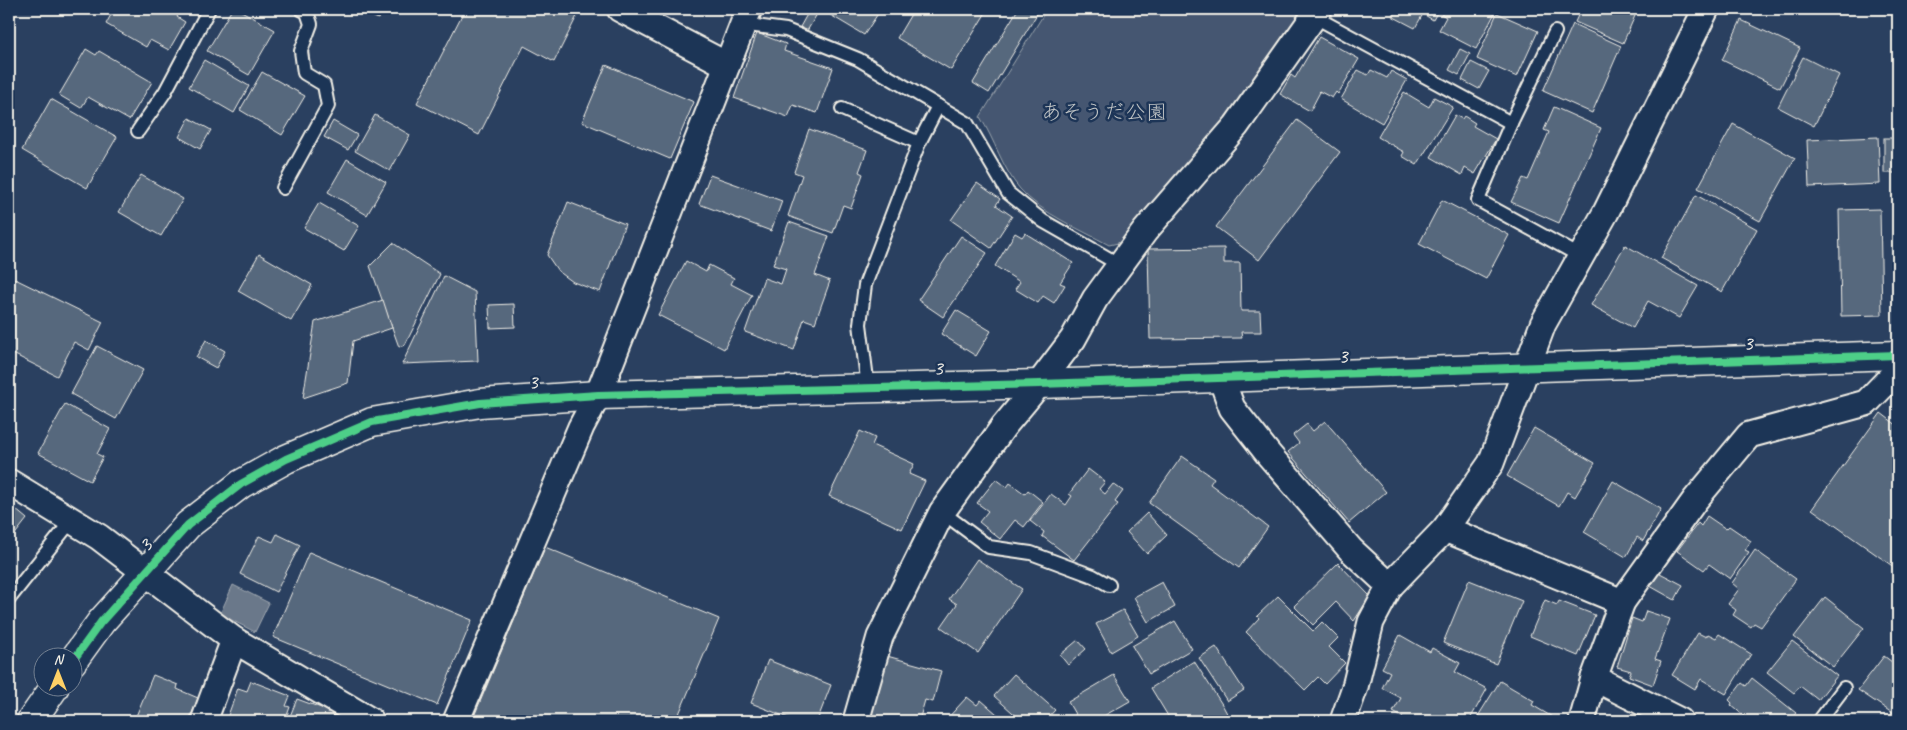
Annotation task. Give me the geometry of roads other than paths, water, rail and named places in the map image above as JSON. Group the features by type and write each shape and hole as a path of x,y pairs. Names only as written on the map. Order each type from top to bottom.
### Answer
{"street":[{"path":"620,9 727,65"},
{"path":"1343,721 1355,687 1371,622 1390,586 1445,529 1491,463 1543,324 1606,212 1706,9"},
{"path":"856,721 880,637 942,512 1004,426 1073,339 1095,299 1145,231 1236,126 1317,13"},
{"path":"456,721 581,427 598,395 745,17"},
{"name":"3","path":"82,648 101,622 143,572 188,524 241,484 286,459 372,422 480,403 598,395 1039,384 1898,356"},
{"path":"1582,721 1594,678 1622,602 1695,500 1748,435 1866,403 1898,370"},
{"path":"1221,378 1232,408 1269,455 1351,550 1390,586"},
{"path":"9,482 99,537 234,640 371,721"},
{"path":"1445,529 1622,602"},
{"path":"204,721 234,640"},
{"path":"1594,678 1680,721"},
{"path":"31,721 47,698"}],"lane":[{"path":"138,131 166,92 209,9"},
{"path":"283,188 328,106 324,85 304,73 301,51 311,24 307,12 301,9"},
{"path":"1317,13 1511,122"},
{"path":"745,17 786,30 858,59 967,123 1008,193 1042,221 1120,265"},
{"path":"1554,32 1511,122 1478,200 1580,256"},
{"path":"868,387 860,324 865,285 919,143 938,106"},
{"path":"842,109 919,143"},
{"path":"942,512 989,546 1031,553 1093,576 1109,585"},
{"path":"9,599 72,520"},
{"path":"1819,721 1844,688"}],"park label":[{"name":"あそうだ公園","path":"1104,112"}]}
